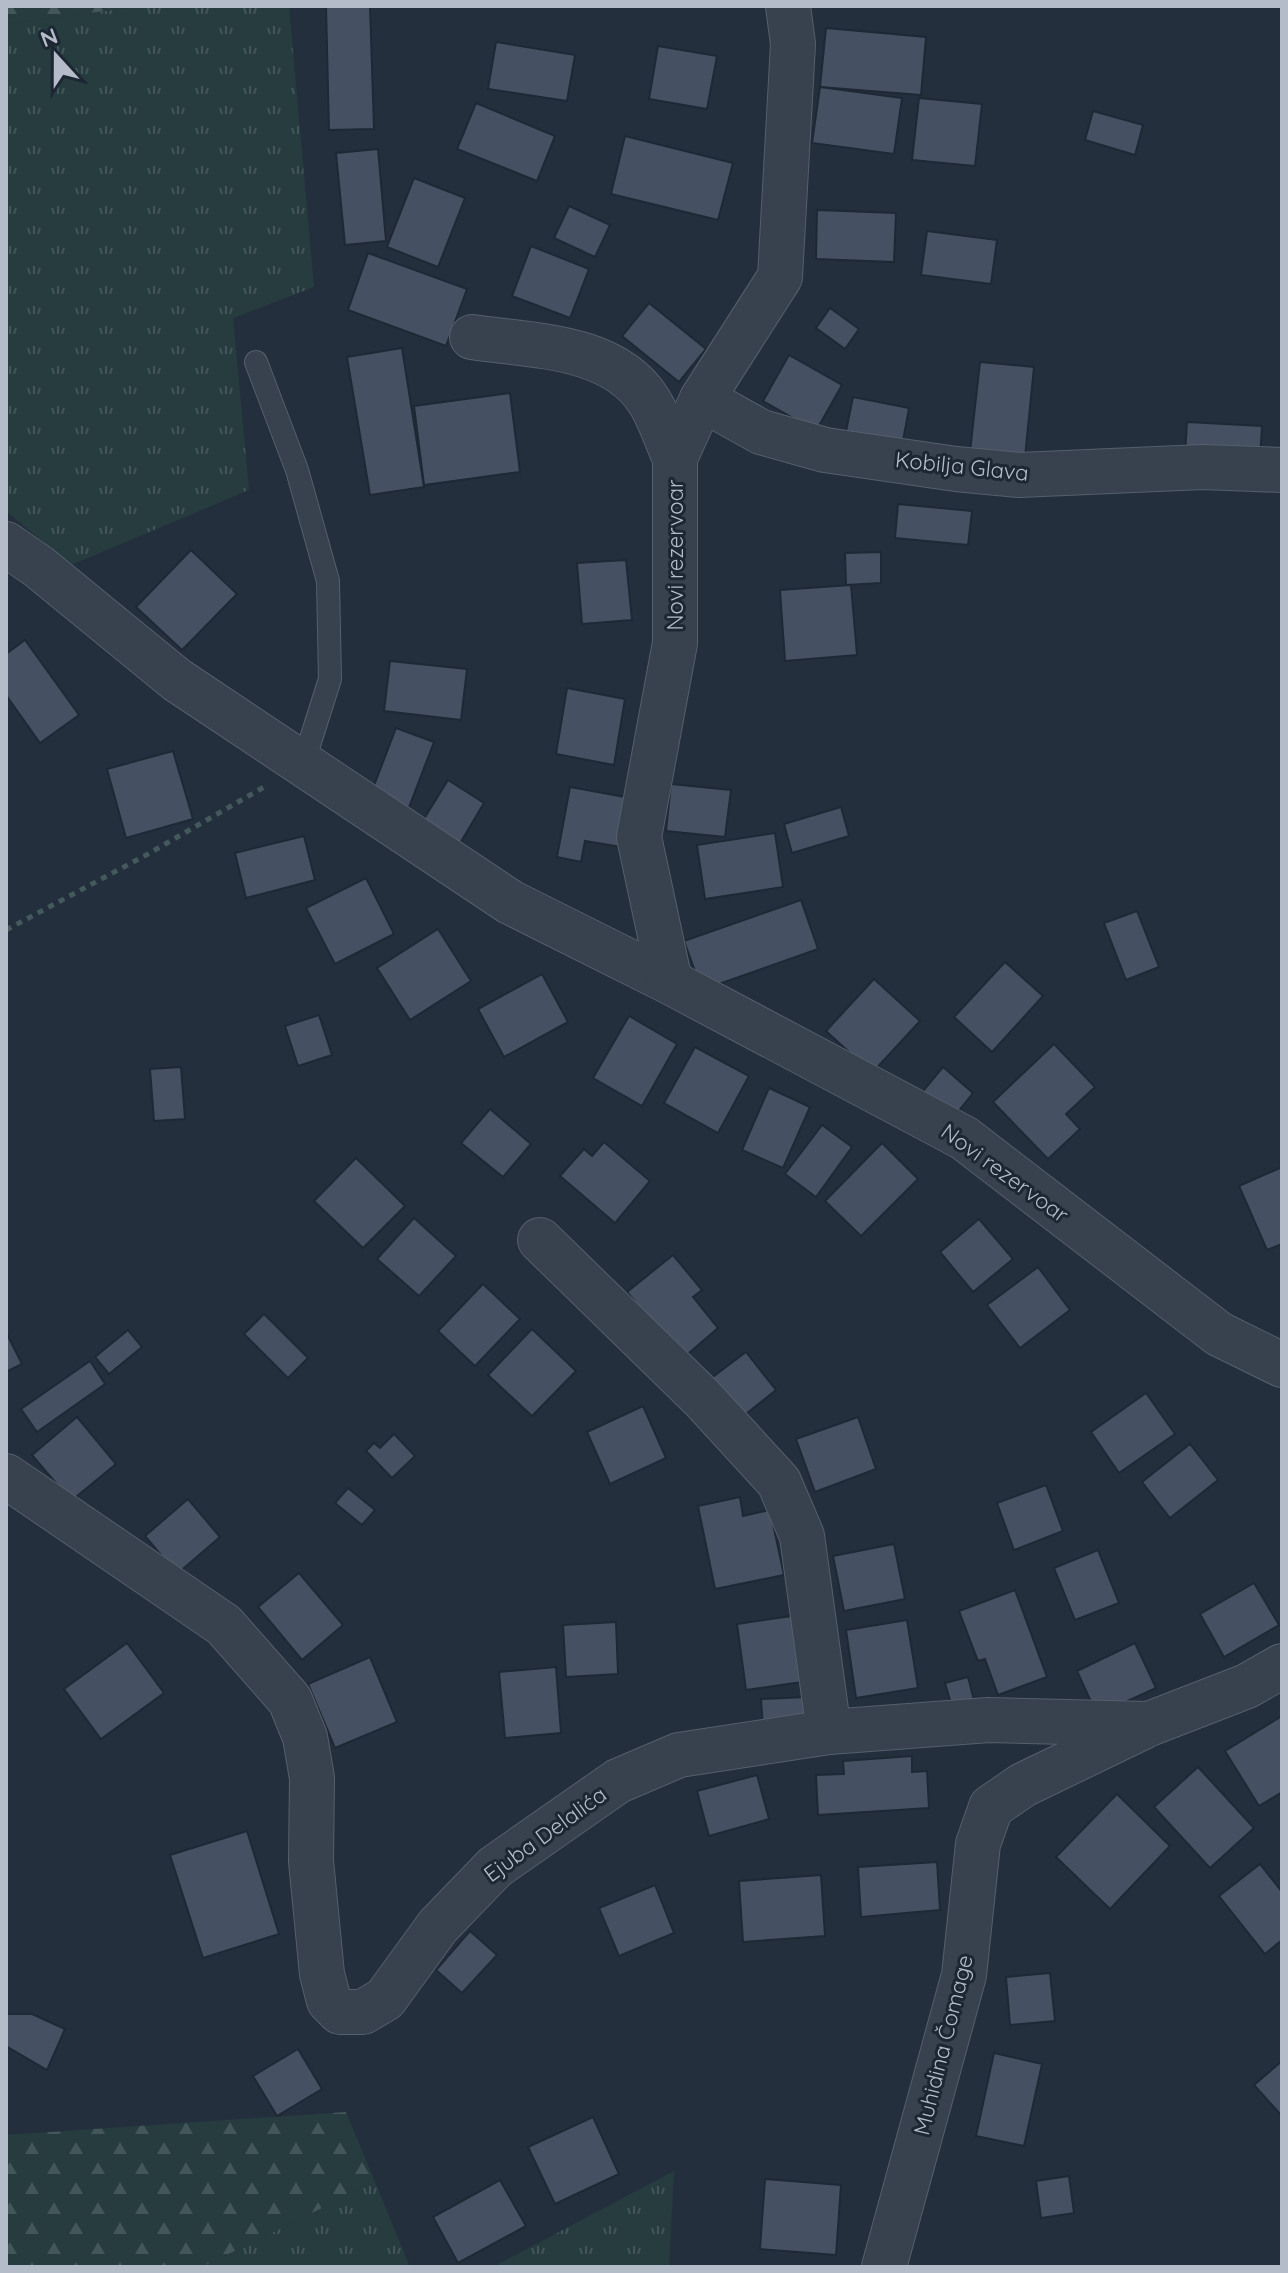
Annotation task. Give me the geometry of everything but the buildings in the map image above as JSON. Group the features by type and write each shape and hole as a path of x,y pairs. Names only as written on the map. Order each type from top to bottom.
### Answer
{"street":[{"name":"Novi rezervoar","path":"670,982 639,837 675,643 675,458 702,399 780,277 793,44 788,6"},
{"path":"472,337 588,355 623,375 648,400 675,458"},
{"name":"Kobilja Glava","path":"702,399 761,432 825,450 956,469 1019,475 1203,467 1282,470"},
{"name":"Novi rezervoar","path":"6,544 39,567 177,680 510,902 670,982 964,1138 1219,1334 1282,1365"},
{"path":"540,1240 702,1398 779,1482 802,1536 829,1732"},
{"name":"Ejuba Delalića","path":"6,1476 224,1625 290,1700 305,1737 312,1778 311,1861 322,1974 329,2001 340,2012 363,2012 385,1999 438,1926 495,1867 618,1781 679,1755 829,1732 989,1720 1149,1724 1247,1686 1282,1666"},
{"name":"Muhidina Čomage","path":"884,2267 964,1975 978,1844 991,1807 1023,1785 1149,1724"}],"lane":[{"path":"256,362 297,470 328,581 330,679 303,764"}],"path":[{"path":"6,930 148,854 303,764"}],"green space":[{"path":"6,6 143,6 6,24"},
{"path":"143,6 289,6 314,287 233,318 249,490 71,565 6,511 6,24"},
{"path":"346,2112 375,2182 202,2267 6,2267 6,2135"},
{"path":"674,2171 669,2267 493,2267"},
{"path":"375,2182 410,2267 202,2267"}]}
